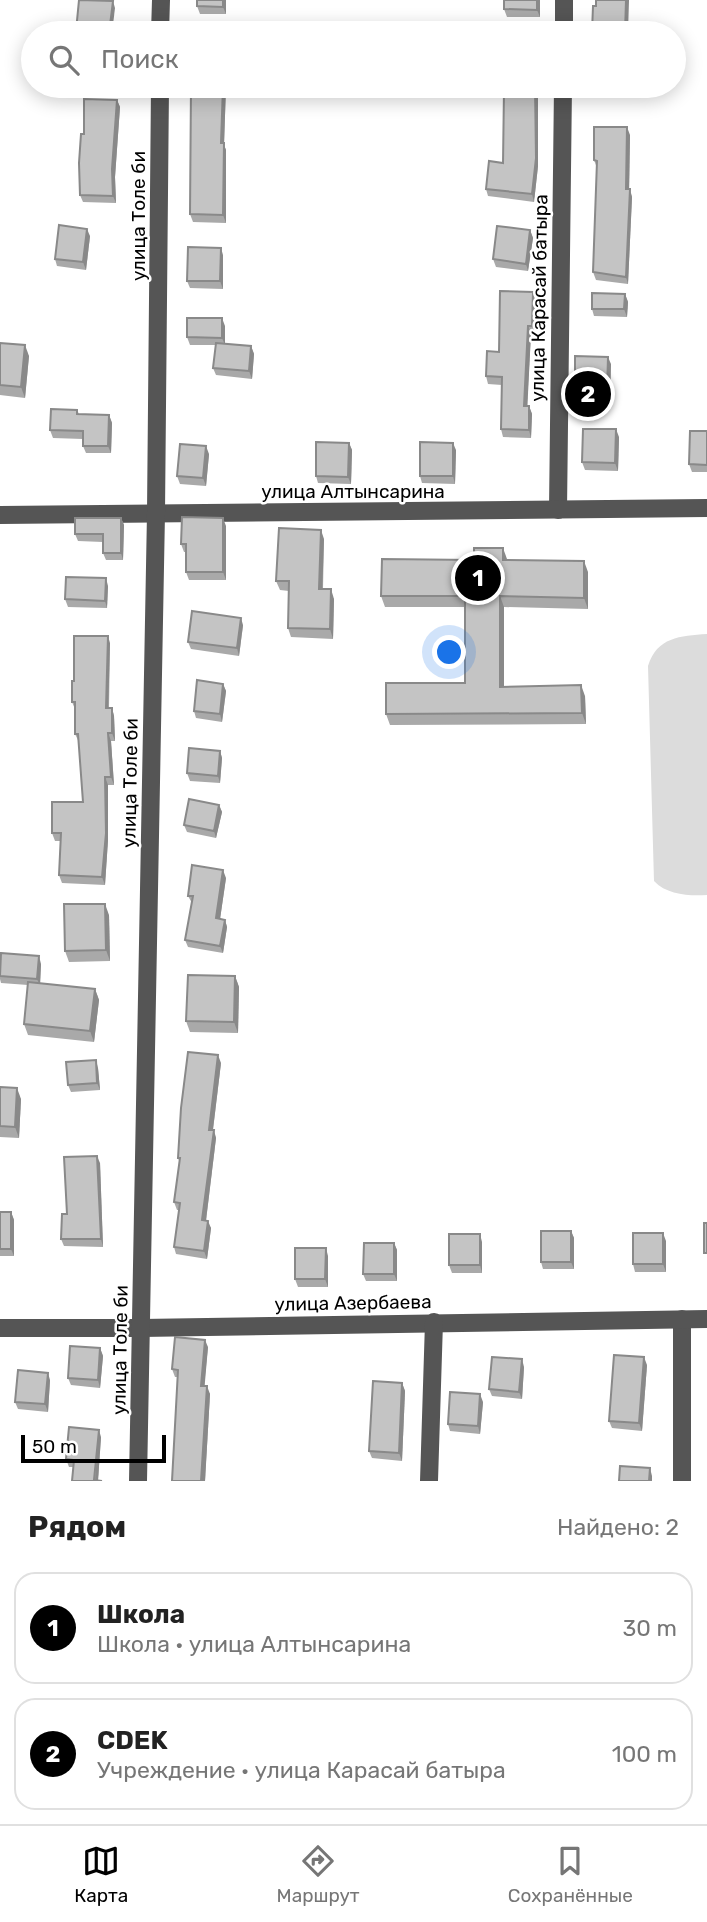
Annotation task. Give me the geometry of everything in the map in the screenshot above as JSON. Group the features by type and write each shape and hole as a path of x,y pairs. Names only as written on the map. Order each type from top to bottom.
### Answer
{"street":[{"path":"160,21 161,0"},
{"path":"564,0 564,21"},
{"name":"улица Толе би","path":"138,1481 156,513 160,98"},
{"name":"улица Карасай батыра","path":"558,510 563,98"},
{"name":"улица Алтынсарина","path":"0,515 707,508"},
{"path":"682,1319 682,1481"},
{"name":"улица Азербаева","path":"0,1328 707,1319"},
{"path":"429,1481 434,1322"}],"shaded area":[{"path":"707,634 707,895 679,894 659,886 654,881 648,666 657,649 671,640"}],"building":[{"path":"79,0 113,1 110,21 77,21"},
{"path":"197,0 223,0 223,7 197,6"},
{"path":"504,0 537,0 537,10 504,9"},
{"path":"596,0 626,0 625,21 592,21 593,6 596,6"},
{"path":"191,98 223,98 223,215 190,214"},
{"path":"504,98 535,98 536,158 532,194 486,189 489,161 503,163"},
{"path":"84,99 117,100 112,169 113,196 80,195 79,163 81,134 84,134"},
{"path":"594,127 627,127 626,189 630,189 626,277 593,272 597,161 594,160"},
{"path":"59,225 87,229 83,262 55,259"},
{"path":"497,226 530,230 526,264 493,259"},
{"path":"188,247 221,248 220,281 187,281"},
{"path":"500,291 533,292 532,326 528,326 524,406 529,406 529,430 501,429 502,377 486,376 487,351 499,352"},
{"path":"592,293 625,294 624,309 592,309"},
{"path":"187,318 222,318 222,338 187,337"},
{"path":"0,343 25,345 21,387 0,385"},
{"path":"216,343 251,346 249,371 213,368"},
{"path":"575,356 608,357 607,391 575,390"},
{"path":"51,409 77,410 77,414 109,415 108,446 83,446 83,431 50,430"},
{"path":"583,429 616,429 615,463 582,462"},
{"path":"690,431 707,431 707,465 689,464"},
{"path":"316,442 349,443 348,477 316,476"},
{"path":"420,442 453,443 453,476 420,476"},
{"path":"180,444 206,446 203,478 177,476"},
{"path":"182,517 223,518 223,572 186,572 186,544 181,544"},
{"path":"75,518 121,518 121,553 103,553 103,534 75,534"},
{"path":"279,528 321,530 319,589 331,589 330,629 288,628 289,581 276,581"},
{"path":"474,548 503,548 503,560 584,561 584,598 500,596 500,687 581,685 582,713 386,714 386,683 465,683 465,596 381,596 382,559 474,560"},
{"path":"66,577 106,578 105,601 65,599"},
{"path":"192,611 241,618 237,648 188,642"},
{"path":"74,636 108,636 106,708 112,708 112,733 108,733 111,777 105,777 106,833 102,877 59,875 61,833 52,833 52,802 83,802 78,734 75,734 75,702 72,702"},
{"path":"197,680 223,684 220,714 194,711"},
{"path":"189,748 220,751 218,776 187,773"},
{"path":"189,799 219,805 214,831 184,825"},
{"path":"192,865 223,870 216,918 225,920 220,946 185,940 193,896 188,896"},
{"path":"64,904 105,904 106,950 65,951"},
{"path":"1,953 39,956 37,979 0,976"},
{"path":"188,975 235,976 234,1022 186,1021"},
{"path":"28,982 95,989 90,1031 24,1024"},
{"path":"188,1052 218,1055 209,1130 214,1130 202,1220 208,1221 204,1251 174,1247 180,1203 174,1202"},
{"path":"96,1060 97,1083 68,1085 66,1062"},
{"path":"0,1087 17,1088 15,1127 0,1126"},
{"path":"97,1156 101,1239 61,1239 62,1214 67,1214 64,1157"},
{"path":"0,1212 11,1212 11,1249 0,1249"},
{"path":"704,1223 707,1223 707,1253 704,1253"},
{"path":"541,1231 571,1231 571,1262 541,1262"},
{"path":"633,1233 663,1233 663,1264 633,1264"},
{"path":"449,1234 480,1234 480,1265 449,1265"},
{"path":"364,1243 394,1243 394,1274 363,1274"},
{"path":"295,1248 326,1248 325,1279 295,1279"},
{"path":"175,1337 205,1340 201,1386 207,1386 201,1481 172,1481 178,1370 172,1369"},
{"path":"70,1346 100,1348 98,1380 68,1378"},
{"path":"614,1355 644,1357 639,1423 609,1421"},
{"path":"492,1357 522,1359 519,1392 489,1389"},
{"path":"18,1370 48,1373 45,1404 15,1402"},
{"path":"373,1381 402,1383 399,1453 369,1451"},
{"path":"450,1392 480,1394 478,1426 448,1424"},
{"path":"69,1427 99,1430 94,1480 102,1481 72,1481 74,1460 66,1459"},
{"path":"620,1466 650,1468 649,1481 619,1481"}],"place":[{"name":"CDEK","path":"588,394"},
{"name":"Школа","path":"478,578"}]}
